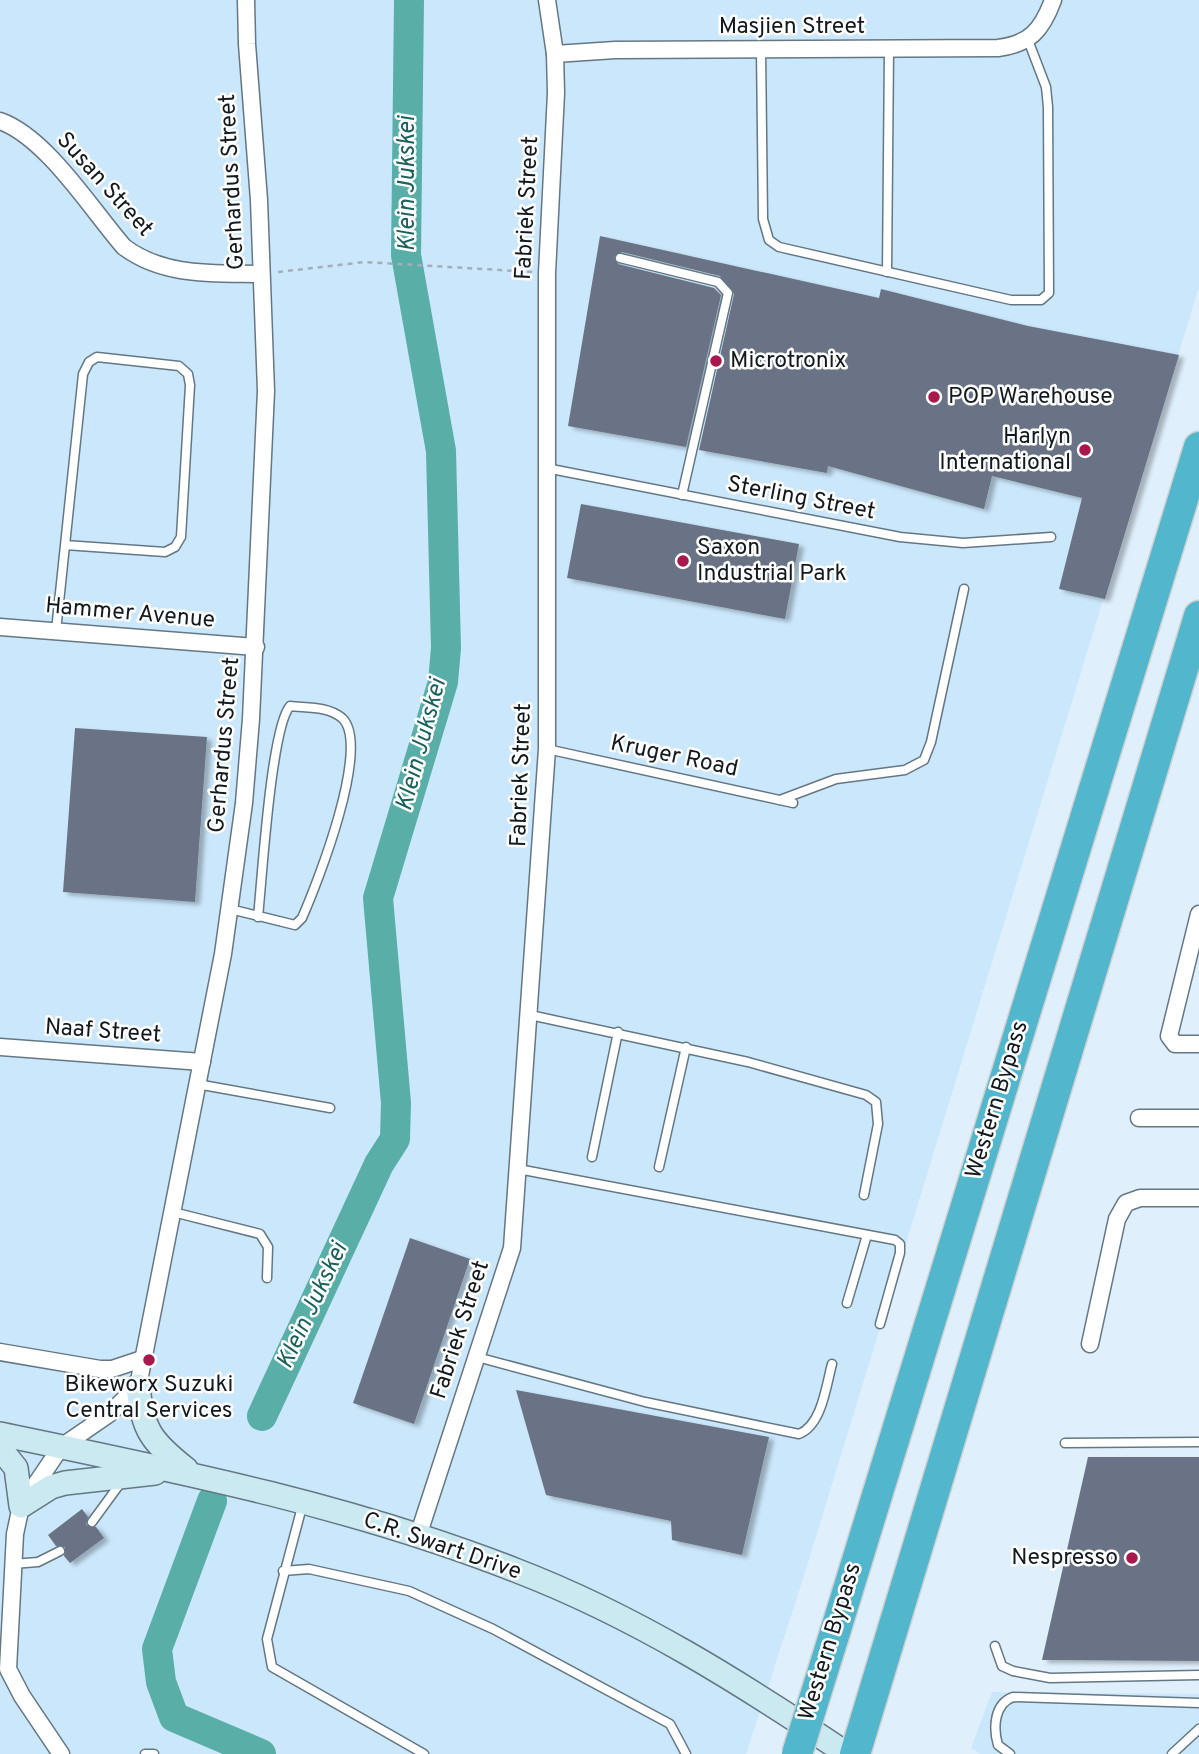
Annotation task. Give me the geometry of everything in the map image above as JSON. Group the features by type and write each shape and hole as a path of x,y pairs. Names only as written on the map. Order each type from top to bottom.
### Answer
{"highway":[{"name":"Western Bypass","path":"797,1754 1199,447"},
{"path":"855,1754 1199,616"}],"street":[{"name":"Gerhardus Street","path":"138,1385 230,909 244,803 256,647 266,391 246,0"},
{"name":"Fabriek Street","path":"418,1536 512,1248 547,749 547,273 556,102 555,54 547,0"},
{"path":"1028,40 1042,26 1053,0"},
{"name":"Masjien Street","path":"555,54 761,49 989,49 1015,46 1028,40"},
{"name":"Susan Street","path":"0,121 15,126 41,147 110,232 140,259 167,269 261,274"},
{"name":"Hammer Avenue","path":"0,627 256,647"},
{"path":"1199,914 1169,1036 1175,1044 1199,1044"},
{"name":"Naaf Street","path":"0,1047 202,1062"},
{"path":"1139,1118 1199,1118"},
{"path":"1090,1345 1117,1219 1126,1203 1140,1198 1199,1198"},
{"path":"0,1352 100,1369 112,1369 142,1359"},
{"path":"21,1506 61,1447 109,1414 138,1385"},
{"path":"138,1385 141,1411 154,1443 186,1472"},
{"name":"C.R. Swart Drive","path":"0,1434 186,1472 303,1501 418,1536 516,1570 641,1627 729,1675 847,1754"},
{"path":"0,1448 16,1468 21,1506 13,1564 8,1669 22,1696 61,1754"},
{"path":"21,1506 51,1487 126,1476 186,1472"}],"lane":[{"path":"761,49 763,219 769,240 779,247 1012,300 1041,300 1049,293 1048,107 1046,87 1028,40"},
{"path":"887,272 889,50"},
{"path":"620,258 718,282 728,292 682,495"},
{"path":"55,631 83,374 89,362 97,357 179,366 188,374 190,385 181,537 175,547 165,552 65,545"},
{"name":"Sterling Street","path":"546,468 913,539 963,543 1051,537"},
{"path":"780,800 836,779 905,770 924,760 931,741 964,589"},
{"path":"230,909 283,924 299,922 351,774 352,741 343,719 327,710 290,706 284,713 275,755 258,916"},
{"name":"Kruger Road","path":"547,749 793,803"},
{"path":"530,1015 686,1047 854,1089 876,1102 878,1124 864,1195"},
{"path":"592,1157 618,1032"},
{"path":"659,1167 686,1047"},
{"path":"197,1084 330,1108"},
{"path":"517,1169 895,1240 900,1244 880,1324"},
{"path":"173,1212 260,1234 268,1247 267,1278"},
{"path":"847,1303 867,1234"},
{"path":"477,1357 645,1402 799,1434 808,1430 815,1420 832,1364"},
{"path":"1065,1443 1199,1442"},
{"path":"92,1522 126,1476"},
{"path":"303,1501 267,1639 272,1667 424,1754"},
{"path":"13,1564 38,1562 60,1551"},
{"path":"283,1571 309,1569 408,1591 481,1624 670,1724 686,1754"},
{"path":"995,1646 1002,1666 1033,1676 1199,1675"},
{"path":"1010,1754 998,1745 996,1723 1004,1702 1013,1697 1199,1703"},
{"path":"1172,1754 1199,1729"},
{"path":"145,1754 154,1754"}],"path":[{"path":"261,274 365,262 547,273"}],"shaded area":[{"path":"0,0 1199,0 1199,287 803,1579 746,1754 0,1754"},
{"path":"992,1692 1199,1694 1199,1754 980,1754 971,1748"}],"building":[{"path":"600,236 879,298 881,289 1028,326 1179,355 1105,599 1059,589 1082,498 992,476 984,509 828,466 827,473 699,450 734,294 720,276 622,252 614,257 618,264 714,288 721,295 686,447 568,426"},
{"name":"Saxon Industrial Park","path":"581,504 799,544 785,619 567,578"},
{"path":"75,728 207,737 195,902 63,892"},
{"path":"410,1238 470,1259 414,1424 353,1403"},
{"path":"516,1390 769,1437 742,1555 672,1540 671,1521 546,1495"},
{"name":"Nespresso","path":"1088,1457 1199,1457 1199,1661 1042,1660"},
{"path":"82,1509 88,1517 86,1525 96,1527 104,1538 70,1563 64,1556 65,1547 56,1546 48,1535"}],"waterway":[{"name":"Klein Jukskei","path":"262,1416 379,1164 395,1139 396,1103 378,898 443,682 446,648 441,451 406,255 409,0"},
{"name":"Klein Jukskei","path":"212,1501 157,1649 161,1682 174,1717 261,1754"}],"place":[{"name":"Microtronix","path":"716,361"},
{"name":"POP Warehouse","path":"934,397"},
{"name":"Harlyn International","path":"1085,450"},
{"name":"Saxon Industrial Park","path":"683,561"},
{"name":"Bikeworx Suzuki Central Services","path":"149,1360"},
{"name":"Nespresso","path":"1132,1558"}]}
